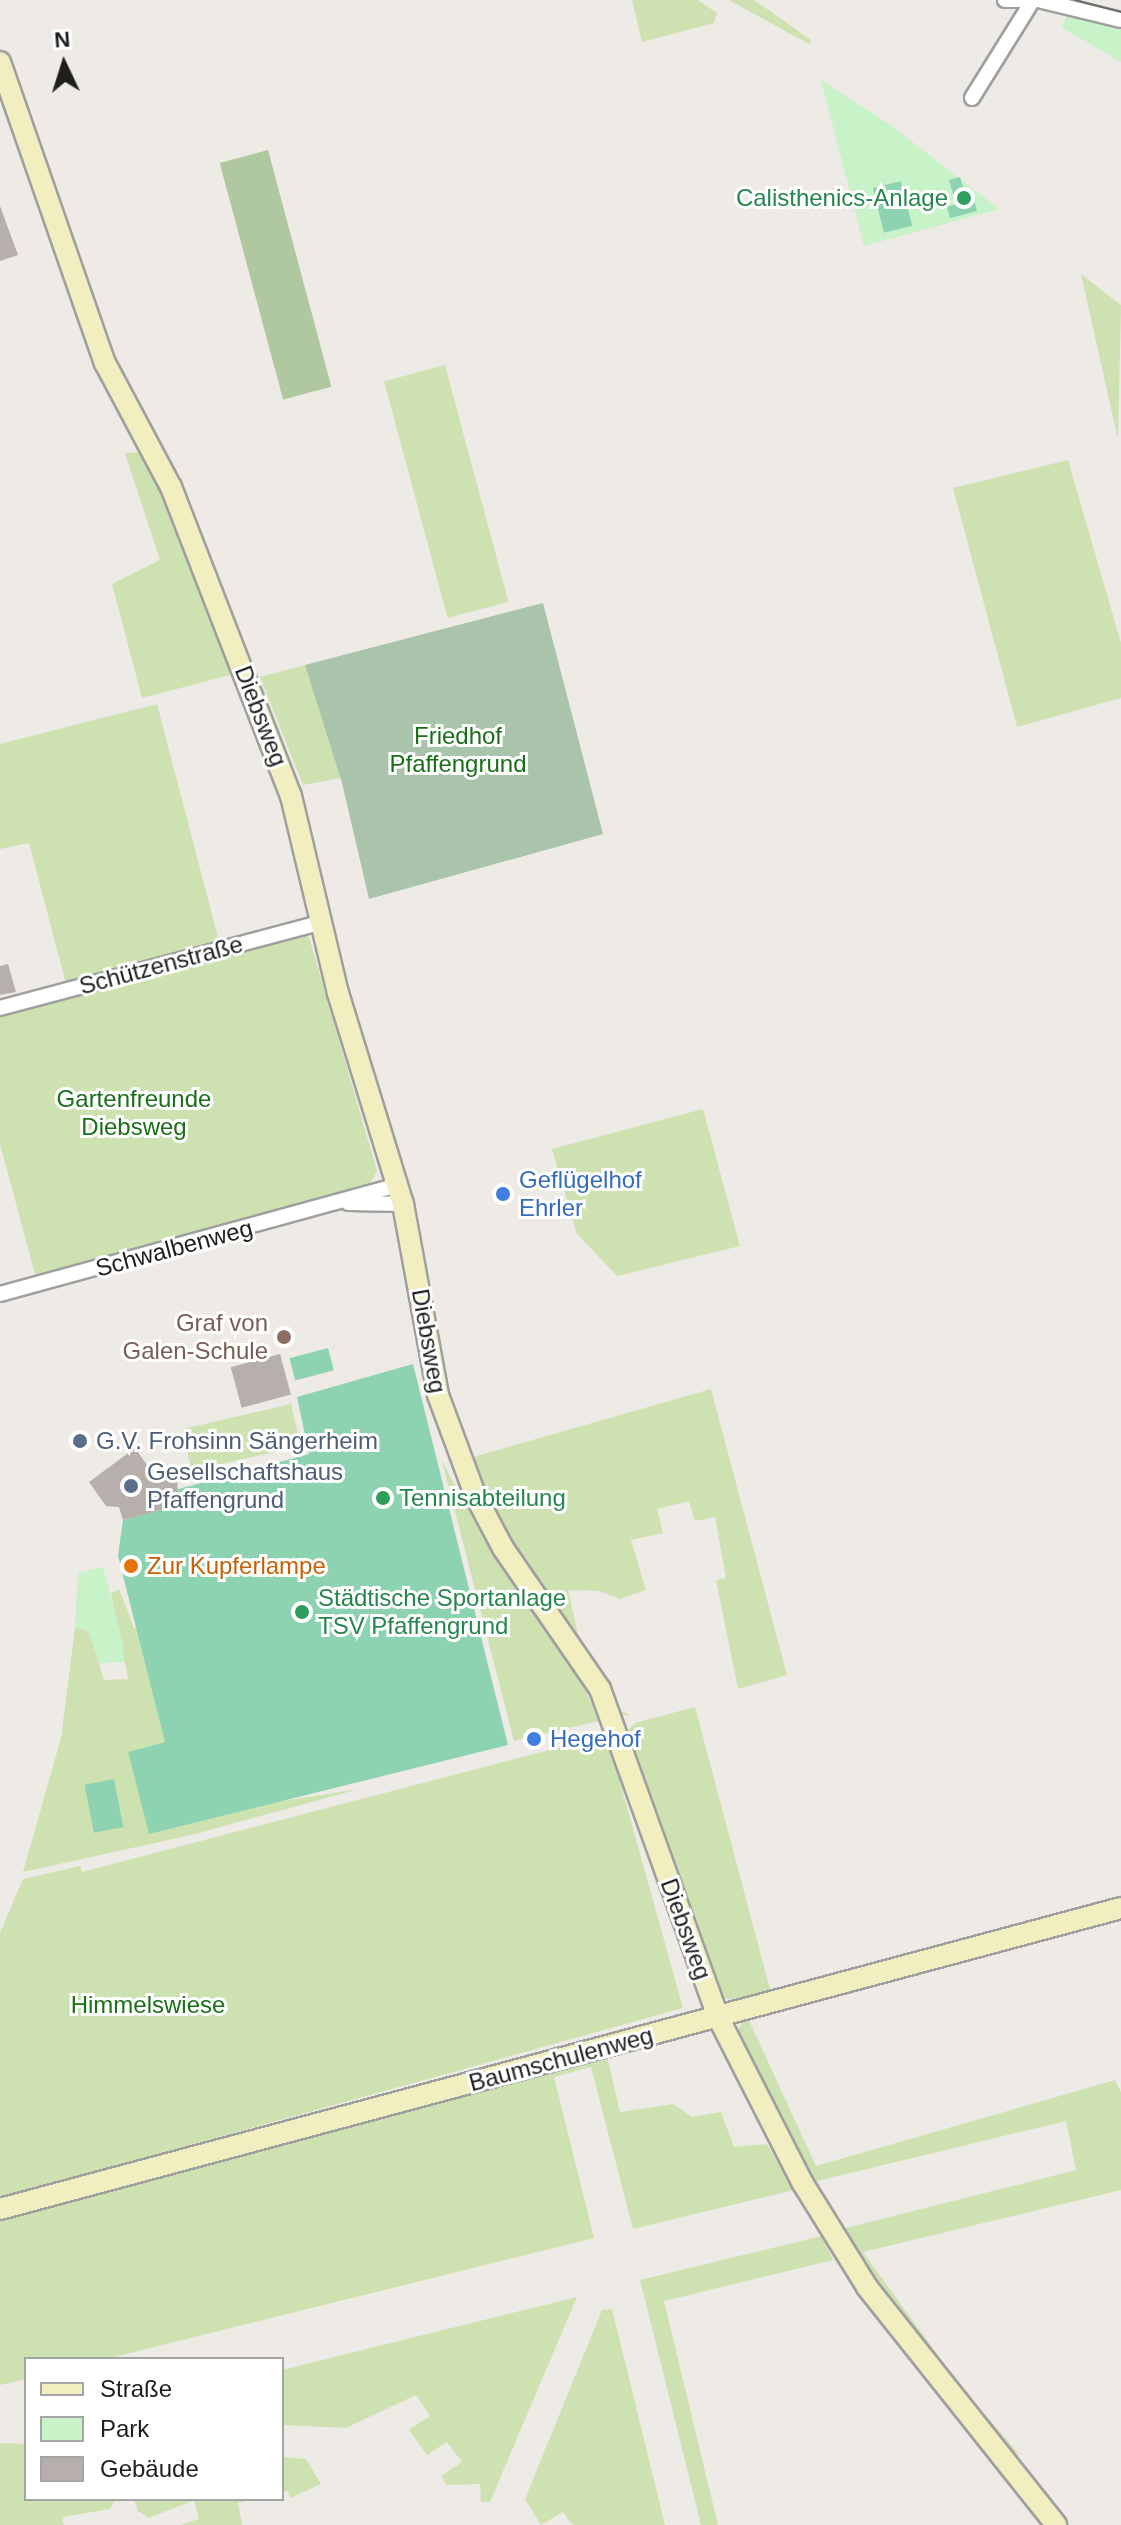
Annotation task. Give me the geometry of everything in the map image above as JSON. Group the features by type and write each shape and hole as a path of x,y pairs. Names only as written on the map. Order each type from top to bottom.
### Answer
{"main road":[{"name":"Diebsweg","path":"0,62 105,363 171,487 291,796 394,1193 432,1369 456,1451 503,1548 600,1689 718,2017 802,2182 867,2287 1056,2525"},
{"name":"Baumschulenweg","path":"0,2209 1121,1908"}],"street":[{"path":"1005,0 1034,0 1121,20"},
{"path":"972,98 1034,0"},
{"name":"Schützenstraße","path":"0,1008 323,922"},
{"name":"Schwalbenweg","path":"348,1203 394,1193"},
{"name":"Schwalbenweg","path":"0,1294 394,1193"}],"green space":[{"path":"632,0 698,0 717,13 714,23 642,42"},
{"path":"729,0 754,0 811,40 809,44"},
{"path":"1070,10 1121,23 1121,62 1061,27"},
{"path":"821,80 889,124 999,209 864,246"},
{"path":"268,150 331,387 283,400 220,163"},
{"name":"Calisthenics-Anlage","path":"960,177 964,191 971,189 977,211 950,218 947,207 956,204 949,180"},
{"path":"901,181 912,226 884,233 873,188"},
{"path":"1081,274 1121,305 1118,440"},
{"path":"445,365 508,602 448,618 384,381"},
{"path":"143,452 238,673 142,698 112,584 160,560 125,453"},
{"path":"1068,460 1121,643 1121,698 1017,727 953,488"},
{"name":"Friedhof Pfaffengrund","path":"543,603 603,834 369,899 342,783 305,665"},
{"path":"305,665 341,778 303,785 260,677"},
{"path":"157,704 219,941 66,984 29,843 0,849 0,744"},
{"name":"Gartenfreunde Diebsweg","path":"295,932 309,937 377,1171 369,1185 36,1278 0,1144 0,1012"},
{"path":"703,1109 740,1246 617,1276 577,1234 552,1149"},
{"path":"328,1348 334,1370 295,1381 289,1358"},
{"name":"Städtische Sportanlage TSV Pfaffengrund","path":"413,1364 508,1745 149,1834 128,1752 165,1742 118,1556 123,1520 178,1505 175,1490 309,1454 297,1397"},
{"path":"711,1389 787,1675 738,1689 716,1580 726,1578 715,1517 695,1521 689,1501 657,1509 663,1533 631,1540 646,1590 620,1599 600,1591 568,1590 578,1634 620,1711 631,1715 622,1715 488,1508 470,1458"},
{"path":"291,1404 301,1446 192,1471 182,1429"},
{"path":"442,1461 483,1538 582,1682 599,1721 514,1741"},
{"path":"103,1567 123,1644 124,1662 99,1663 89,1631 75,1627 78,1573"},
{"path":"119,1589 134,1628 153,1626 251,1806 359,1789 191,1835 23,1872 61,1738 75,1627 89,1631 104,1680 128,1679 111,1594","holes":["165,1742 150,1834 128,1752"]},
{"path":"695,1707 771,1993 740,2001 721,1998 625,1733 635,1723"},
{"name":"Himmelswiese","path":"607,1735 683,2008 0,2198 0,1933 23,1879 80,1866 82,1872"},
{"path":"114,1779 123,1827 94,1833 85,1785"},
{"path":"747,2016 816,2166 1115,2080 1121,2092 1121,2190 863,2252 961,2387 1020,2455 1003,2446 874,2287 838,2230 1076,2170 1066,2121 809,2183 740,2044 737,2031"},
{"path":"606,2052 620,2112 673,2104 692,2117 721,2112 734,2147 767,2144 794,2190 633,2229 591,2067 554,2077 594,2238 114,2357 24,2357 24,2379 0,2385 0,2215"},
{"path":"822,2236 833,2260 664,2301 718,2525 701,2525 640,2280"},
{"path":"577,2297 490,2502 481,2502 480,2484 447,2485 441,2476 462,2462 447,2442 427,2455 409,2430 430,2416 416,2395 346,2428 284,2425 284,2370"},
{"path":"612,2309 665,2525 573,2525 563,2512 541,2525 525,2499 602,2310"},
{"path":"0,2443 24,2444 24,2501 115,2501 110,2509 62,2517 64,2525 0,2525"},
{"path":"284,2457 306,2459 321,2484 290,2498 288,2491 284,2492"},
{"path":"135,2501 192,2501 149,2518 138,2511"},
{"path":"194,2501 246,2501 238,2503 242,2525 180,2525 199,2519"}],"building":[{"path":"0,206 18,255 0,261"},
{"path":"8,964 16,992 0,995 0,966"},
{"path":"280,1354 291,1395 242,1408 231,1367"},
{"name":"Gesellschaftshaus Pfaffengrund","path":"135,1448 152,1472 168,1468 177,1481 179,1505 123,1520 119,1507 106,1506 89,1482"}],"tram line":[{"path":"1075,0 1121,12"}],"place":[{"name":"Calisthenics-Anlage","path":"964,198"},
{"name":"Geflügelhof Ehrler","path":"503,1194"},
{"name":"Graf von Galen-Schule","path":"284,1337"},
{"name":"G.V. Frohsinn Sängerheim","path":"80,1441"},
{"name":"Gesellschaftshaus Pfaffengrund","path":"131,1486"},
{"name":"Tennisabteilung","path":"383,1498"},
{"name":"Zur Kupferlampe","path":"131,1566"},
{"name":"Städtische Sportanlage TSV Pfaffengrund","path":"302,1612"},
{"name":"Hegehof","path":"534,1739"}]}
